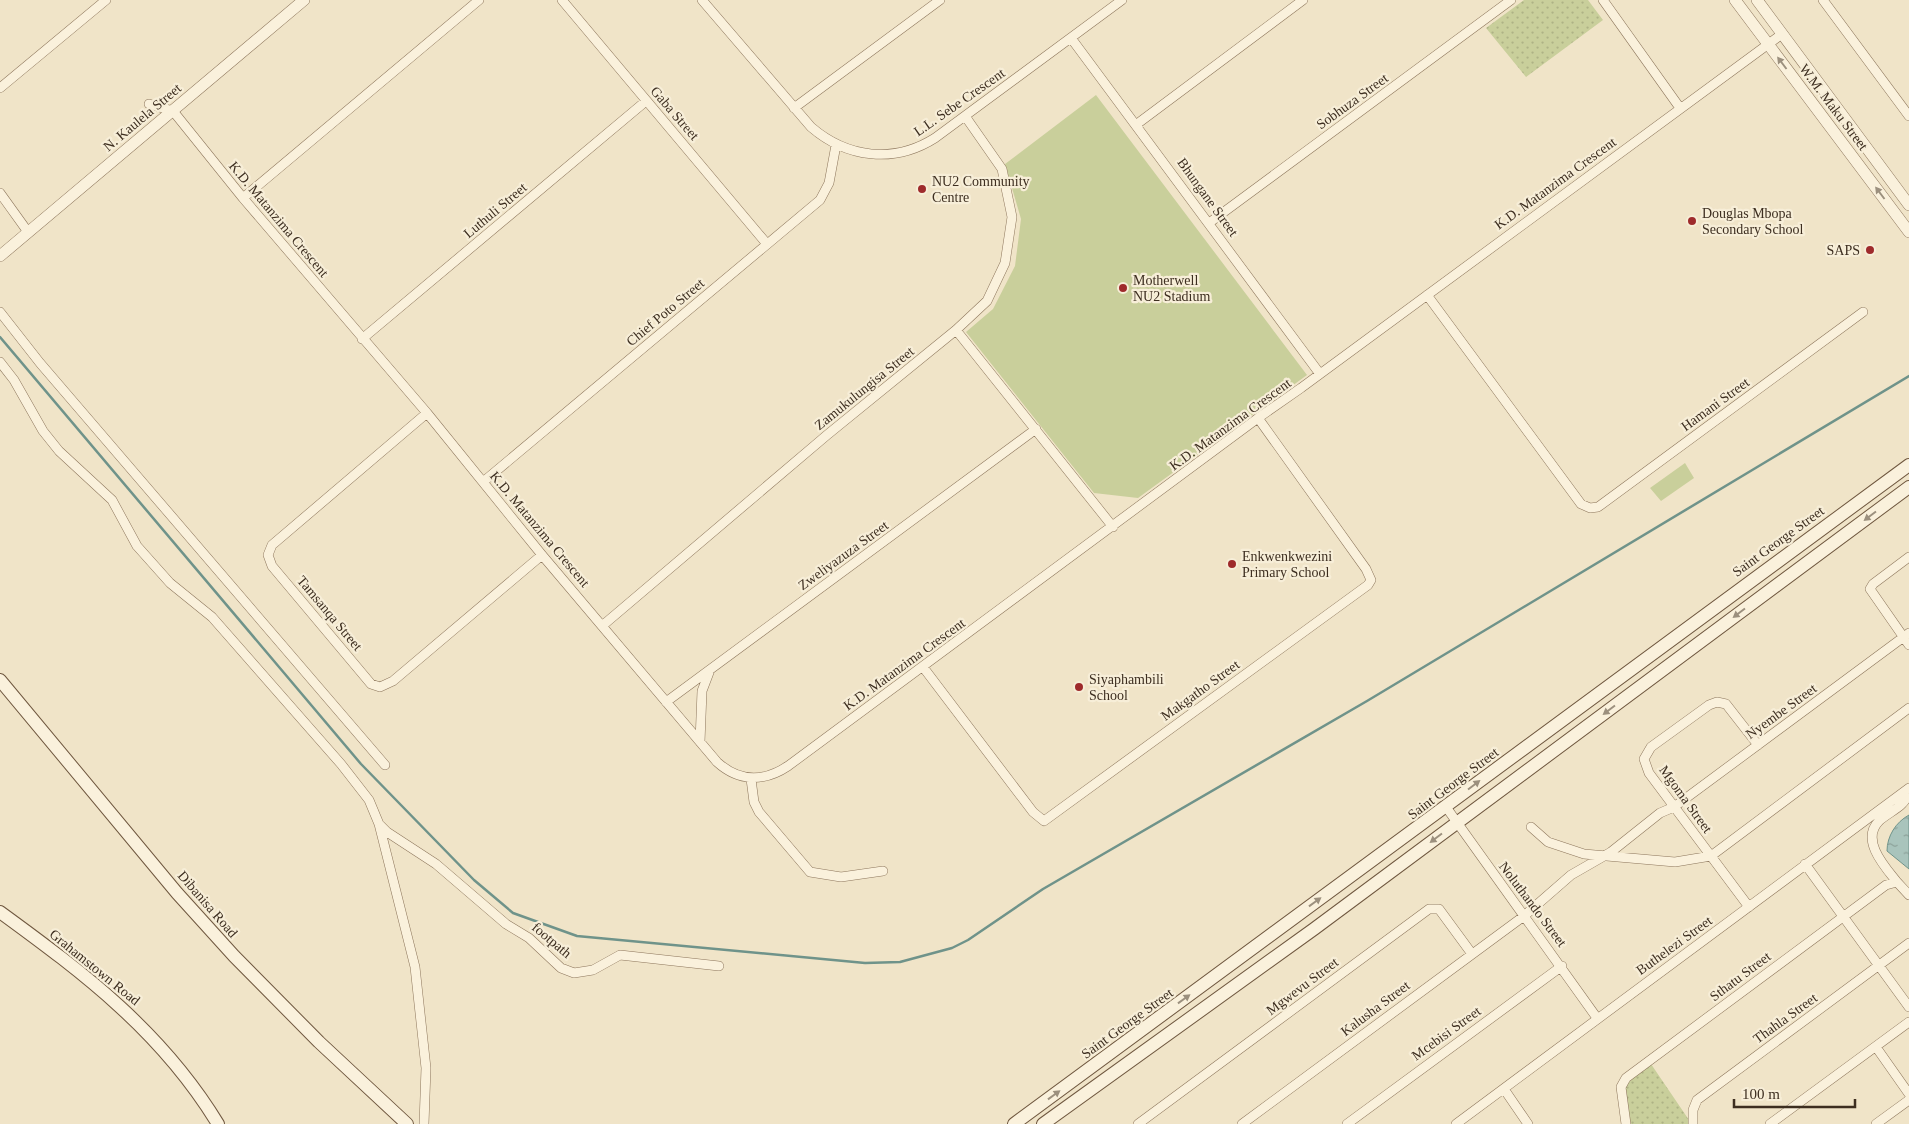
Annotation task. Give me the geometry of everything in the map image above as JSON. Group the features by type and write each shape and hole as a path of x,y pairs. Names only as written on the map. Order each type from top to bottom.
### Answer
{"main road":[{"name":"Saint George Street","path":"1014,1124 1909,465"},
{"path":"1043,1124 1314,930 1909,487"},
{"name":"Dibanisa Road","path":"1,683 177,893 234,956 319,1042 407,1124"},
{"name":"Grahamstown Road","path":"0,912 96,983 133,1017 182,1073 218,1124"}],"street":[{"path":"0,88 106,0"},
{"name":"N. Kaulela Street","path":"0,256 304,0"},
{"path":"243,198 480,0"},
{"name":"Gaba Street","path":"562,0 767,244"},
{"name":"L.L. Sebe Crescent","path":"702,0 811,127 836,144 866,154 889,155 905,152 926,144 1122,0"},
{"path":"794,108 940,0"},
{"path":"1136,124 1303,0"},
{"name":"Sobhuza Street","path":"1210,223 1511,0"},
{"path":"1602,0 1680,108"},
{"name":"W.M. Maku Street","path":"1735,0 1909,232"},
{"name":"W.M. Maku Street","path":"1757,0 1909,205"},
{"path":"1823,0 1909,116"},
{"name":"K.D. Matanzima Crescent","path":"173,111 243,198 362,339 428,413 542,555 700,742 724,769 752,779 765,777 788,766 1258,418 1782,34"},
{"name":"Bhungane Street","path":"1071,38 1210,223 1320,374"},
{"name":"Luthuli Street","path":"362,339 646,101"},
{"path":"149,104 173,111"},
{"name":"Zamukulungisa Street","path":"602,626 827,435 956,330 979,310 994,291 1009,248 1012,217 1002,169 965,116"},
{"name":"Chief Poto Street","path":"483,482 814,205 825,193 829,183 836,144"},
{"path":"0,193 28,232"},
{"name":"Hamani Street","path":"1427,295 1582,504 1590,508 1598,507 1863,312"},
{"path":"0,312 53,378 385,764"},
{"path":"956,330 1113,527"},
{"path":"0,362 14,380 43,431 59,451 112,500 137,546 170,583 212,617 341,764 369,800 379,824 415,967 426,1068 424,1124"},
{"name":"Tamsanqa Street","path":"428,413 272,545 268,555 272,566 371,684 380,687 393,681 542,555"},
{"name":"Makgatho Street","path":"923,667 1033,812 1044,821 1368,585 1371,580 1366,569 1258,418"},
{"name":"Zweliyazuza Street","path":"666,702 1036,429"},
{"path":"1907,638 1871,591 1871,586 1909,557"},
{"name":"Nyembe Street","path":"1604,856 1660,813 1674,807 1907,638"},
{"path":"700,742 702,691 710,670"},
{"name":"Mgoma Street","path":"1749,907 1674,807 1644,763 1644,756 1651,747 1709,705 1717,702 1726,704 1758,745"},
{"path":"1530,827 1548,842 1584,854 1675,862 1710,856 1909,708"},
{"path":"752,779 754,802 759,812 810,872 841,877 883,871"},
{"path":"1909,790 1905,802 1879,821 1873,834 1874,849 1897,882 1909,895"},
{"name":"Buthelezi Street","path":"1456,1124 1805,864 1909,790"},
{"name":"Noluthando Street","path":"1446,807 1562,966 1597,1018"},
{"name":"footpath","path":"379,824 387,832 436,864 465,891 506,924 529,938 561,968 574,973 593,970 620,955 719,966"},
{"name":"Kalusha Street","path":"1242,1124 1524,916 1571,875 1604,856"},
{"path":"1805,864 1909,1007"},
{"name":"Sthatu Street","path":"1626,1124 1620,1087 1626,1078 1886,885 1897,882"},
{"name":"Mgwevu Street","path":"1138,1124 1429,909 1436,908 1442,913 1472,954"},
{"name":"Thahla Street","path":"1692,1124 1693,1110 1697,1100 1909,943"},
{"name":"Mcebisi Street","path":"1347,1124 1562,966"},
{"path":"1770,1124 1909,1022"},
{"path":"1876,1047 1909,1094"},
{"path":"1504,1089 1528,1124"},
{"path":"1876,1124 1909,1100"}],"green space":[{"path":"1524,0 1588,0 1603,20 1526,77 1486,28"},
{"name":"Motherwell NU2 Stadium","path":"1096,95 1307,375 1138,498 1094,493 966,332 993,309 1015,266 1021,219 1005,164"},
{"path":"1685,463 1694,478 1661,501 1650,488"},
{"path":"1651,1064 1689,1120 1689,1124 1629,1124 1625,1102 1625,1088 1633,1077"}],"water":[{"path":"1909,815 1909,869 1887,851 1887,845 1893,830 1900,821"}],"waterway":[{"path":"0,337 361,764 474,880 513,913 577,936 865,963 900,962 952,948 968,940 1043,889 1367,701 1909,376"}],"place":[{"name":"NU2 Community Centre","path":"922,189"},
{"name":"Douglas Mbopa Secondary School","path":"1692,221"},
{"name":"SAPS","path":"1870,250"},
{"name":"Motherwell NU2 Stadium","path":"1123,288"},
{"name":"Enkwenkwezini Primary School","path":"1232,564"},
{"name":"Siyaphambili School","path":"1079,687"}]}
